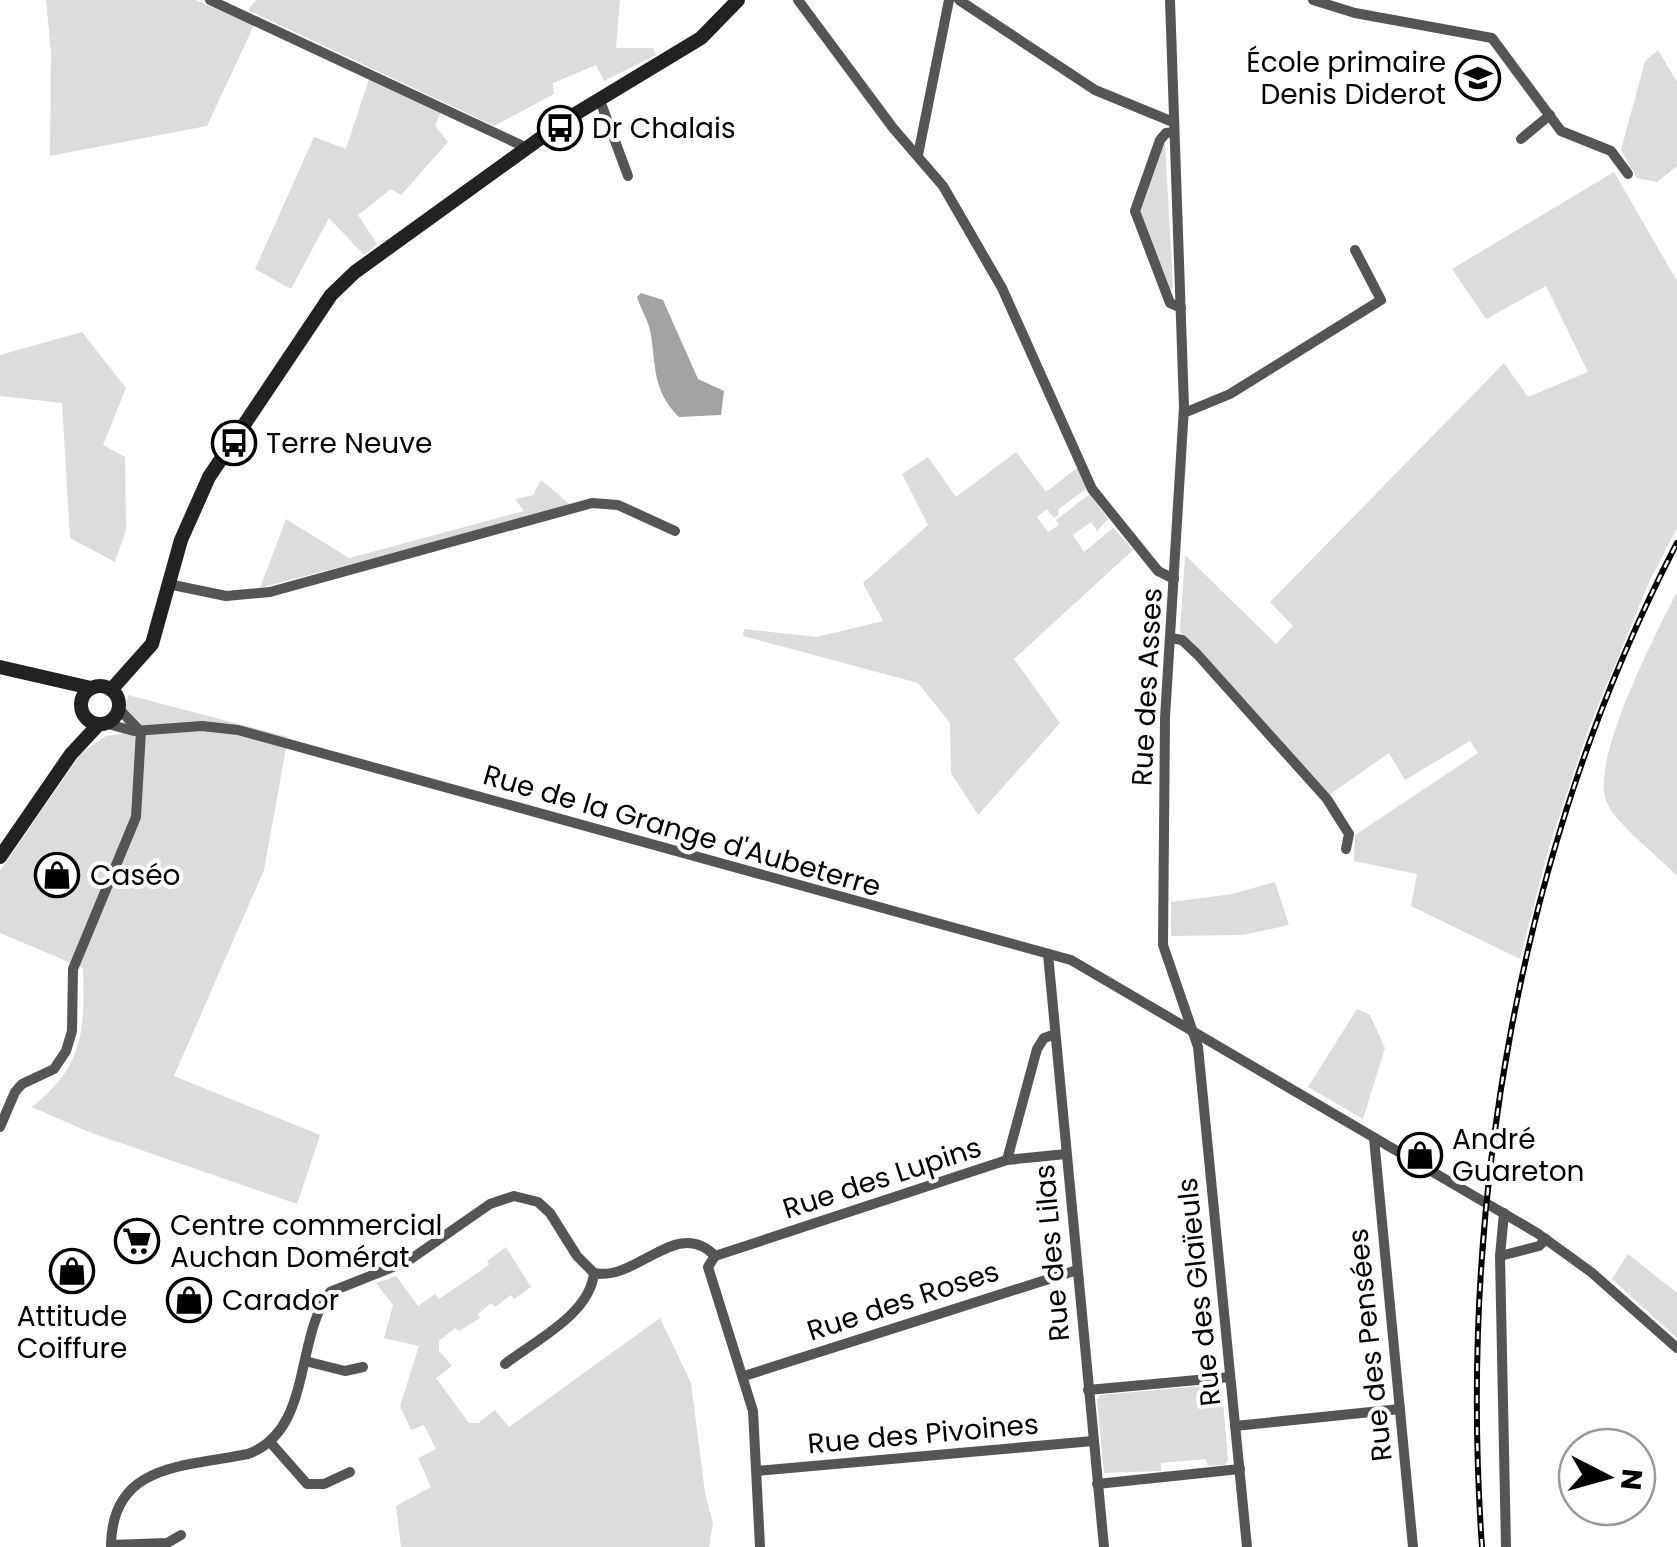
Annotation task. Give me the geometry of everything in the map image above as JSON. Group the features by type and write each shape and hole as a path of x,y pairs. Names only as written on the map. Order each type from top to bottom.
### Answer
{"main road":[{"path":"112,690 152,644 168,584 208,477 332,295 355,272 527,148 599,98 687,48 738,0"},
{"path":"0,667 47,680 112,690"},
{"path":"47,680 81,704 88,720 102,723"},
{"path":"81,704 91,688"},
{"path":"0,857 70,754 118,708 112,690"}],"street":[{"path":"210,0 527,148"},
{"path":"798,0 943,186 995,274 1092,489 1158,570 1174,579"},
{"path":"918,155 949,0"},
{"path":"959,0 1095,90 1174,127"},
{"name":"Rue des Asses","path":"1170,0 1184,413 1165,718 1163,945 1194,1032"},
{"path":"1313,0 1355,14 1492,38 1567,136 1611,150 1628,174"},
{"path":"599,98 628,176"},
{"path":"1521,140 1550,114"},
{"path":"1174,127 1159,143 1135,211 1170,303 1181,308"},
{"path":"1184,413 1230,394 1380,300 1355,250"},
{"path":"168,584 226,596 270,592 592,503 618,505 675,531"},
{"path":"1171,638 1182,640 1197,654 1326,799 1350,834 1346,849"},
{"path":"0,1127 3,1110 22,1084 54,1069 66,1050 72,1031 73,969 136,817 141,731 118,708"},
{"name":"Rue de la Grange d'Aubeterre","path":"102,723 141,731 202,726 238,730 1048,954 1083,964 1194,1032"},
{"path":"128,730 139,758"},
{"name":"Rue des Lilas","path":"1048,954 1104,1547"},
{"path":"1194,1032 1546,1239 1591,1272 1677,1348"},
{"name":"Rue des Glaïeuls","path":"1194,1032 1247,1547"},
{"path":"1007,1160 1038,1049 1044,1038 1053,1035"},
{"name":"Rue des Pensées","path":"1374,1138 1413,1547"},
{"name":"Rue des Lupins","path":"714,1256 1007,1160 1066,1154"},
{"path":"180,1535 168,1543 110,1546 114,1512 138,1480 248,1454 270,1442 287,1420 317,1315 330,1292 408,1261 502,1198 538,1202 594,1273 593,1286 577,1308 506,1364"},
{"path":"1504,1213 1500,1256 1506,1547"},
{"path":"1500,1256 1539,1246 1546,1239"},
{"path":"594,1273 624,1272 648,1256 690,1241 704,1245 714,1256 708,1267 752,1411 760,1547"},
{"name":"Rue des Roses","path":"744,1376 1077,1270"},
{"path":"304,1361 345,1371 364,1367"},
{"path":"1088,1390 1230,1377"},
{"path":"1235,1426 1400,1409"},
{"name":"Rue des Pivoines","path":"757,1471 1093,1440"},
{"path":"270,1442 307,1484 324,1484 350,1472"},
{"path":"1098,1484 1240,1469"}],"shaded area":[{"path":"46,0 195,0 254,25 207,126 50,156 51,52"},
{"path":"256,0 620,0 616,48 653,48 656,55 604,81 596,65 553,83 554,94 494,126 248,10"},
{"path":"1658,50 1677,82 1677,166 1657,182 1637,178 1621,150 1645,61"},
{"path":"369,79 441,112 435,126 448,142 401,195 391,189 358,215 377,244 364,255 329,218 291,289 255,269 314,137 346,149"},
{"path":"1165,144 1173,286 1170,295 1138,204 1160,146"},
{"path":"1614,172 1677,281 1677,528 1649,582 1588,730 1549,847 1520,959 1411,906 1417,874 1354,861 1355,835 1478,753 1470,741 1405,780 1389,753 1329,795 1180,632 1185,555 1276,644 1293,626 1270,602 1504,363 1528,397 1588,372 1546,286 1486,319 1452,269"},
{"path":"641,293 663,300 698,379 724,391 721,415 679,417 664,398 657,379 650,330 637,297"},
{"path":"82,332 126,388 103,445 125,457 126,530 115,562 70,538 62,403 0,396 0,355"},
{"path":"1016,452 1046,492 1077,468 1087,488 1059,509 1054,518 1047,509 1037,517 1048,532 1059,525 1056,520 1090,494 1108,519 1097,531 1091,522 1073,535 1084,552 1113,528 1133,550 1014,659 1060,723 978,815 951,773 950,723 918,683 743,636 744,629 817,637 883,621 863,583 928,525 902,474 928,457 956,497"},
{"path":"541,480 572,506 260,588 286,519 349,558 524,511 515,499 533,495"},
{"path":"1677,592 1677,876 1612,812 1604,784 1607,759 1627,698"},
{"path":"128,695 288,737 264,870 174,1076 320,1135 297,1204 89,1132 32,1107 62,1077 78,1045 83,968 0,933 0,871 81,753 106,736 121,734"},
{"path":"1275,882 1289,925 1243,935 1171,936 1171,902 1232,894"},
{"path":"1357,1009 1370,1015 1385,1048 1363,1119 1308,1087"},
{"path":"506,1247 531,1287 495,1307 491,1303 478,1314 480,1318 459,1331 455,1328 439,1341 439,1351 452,1366 436,1378 469,1423 478,1423 495,1410 509,1427 660,1318 691,1383 705,1493 713,1523 709,1547 401,1547 396,1506 431,1487 418,1458 436,1449 424,1425 411,1430 400,1406 419,1346 384,1338 393,1305 376,1283 396,1276 418,1306 435,1294 439,1299 489,1265 487,1261"},
{"path":"1628,1254 1677,1293 1677,1338 1612,1279"},
{"path":"1214,1385 1222,1390 1228,1460 1225,1465 1208,1466 1206,1459 1161,1463 1161,1471 1104,1473 1097,1400 1100,1395"}],"railway":[{"path":"1482,1547 1477,1418 1480,1289 1491,1160 1511,1032 1539,905 1576,781 1622,660 1677,543"}],"place":[{"name":"École primaire Denis Diderot","path":"1478,78"},
{"name":"Dr Chalais","path":"560,128"},
{"name":"Terre Neuve","path":"234,443"},
{"name":"Caséo","path":"57,875"},
{"name":"André Guareton","path":"1420,1155"},
{"name":"Centre commercial Auchan Domérat","path":"137,1241"},
{"name":"Attitude Coiffure","path":"72,1271"},
{"name":"Carador","path":"189,1300"}]}
